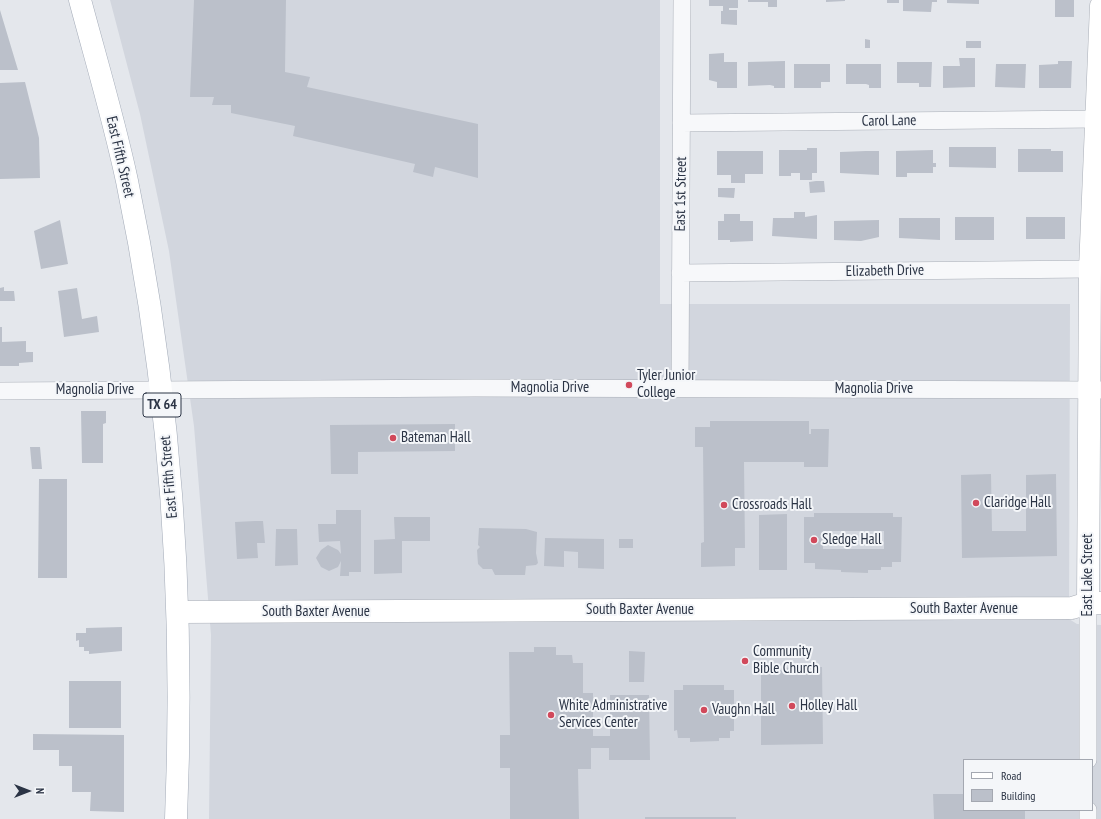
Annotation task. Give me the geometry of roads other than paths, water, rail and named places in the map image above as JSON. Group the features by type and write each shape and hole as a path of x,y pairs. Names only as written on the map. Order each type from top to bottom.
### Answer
{"street":[{"name":"East Fifth Street","path":"80,0 127,181 144,276 160,390 172,508 178,612 180,716 176,819"},
{"name":"East 1st Street","path":"680,388 682,0"},
{"name":"East Lake Street","path":"1088,759 1095,603 1096,390 1090,269 1101,6"},
{"name":"Carol Lane","path":"681,123 1097,119"},
{"name":"Elizabeth Drive","path":"680,273 1090,269"},
{"name":"Magnolia Drive","path":"0,390 680,388 1096,390"},
{"name":"South Baxter Avenue","path":"178,612 1072,608 1095,603"}],"place":[{"name":"Tyler Junior College","path":"629,385"},
{"name":"Bateman Hall","path":"393,438"},
{"name":"Claridge Hall","path":"976,503"},
{"name":"Crossroads Hall","path":"724,505"},
{"name":"Sledge Hall","path":"814,540"},
{"name":"Community Bible Church","path":"745,661"},
{"name":"Holley Hall","path":"792,706"},
{"name":"Vaughn Hall","path":"704,710"},
{"name":"White Administrative Services Center","path":"551,715"}]}
